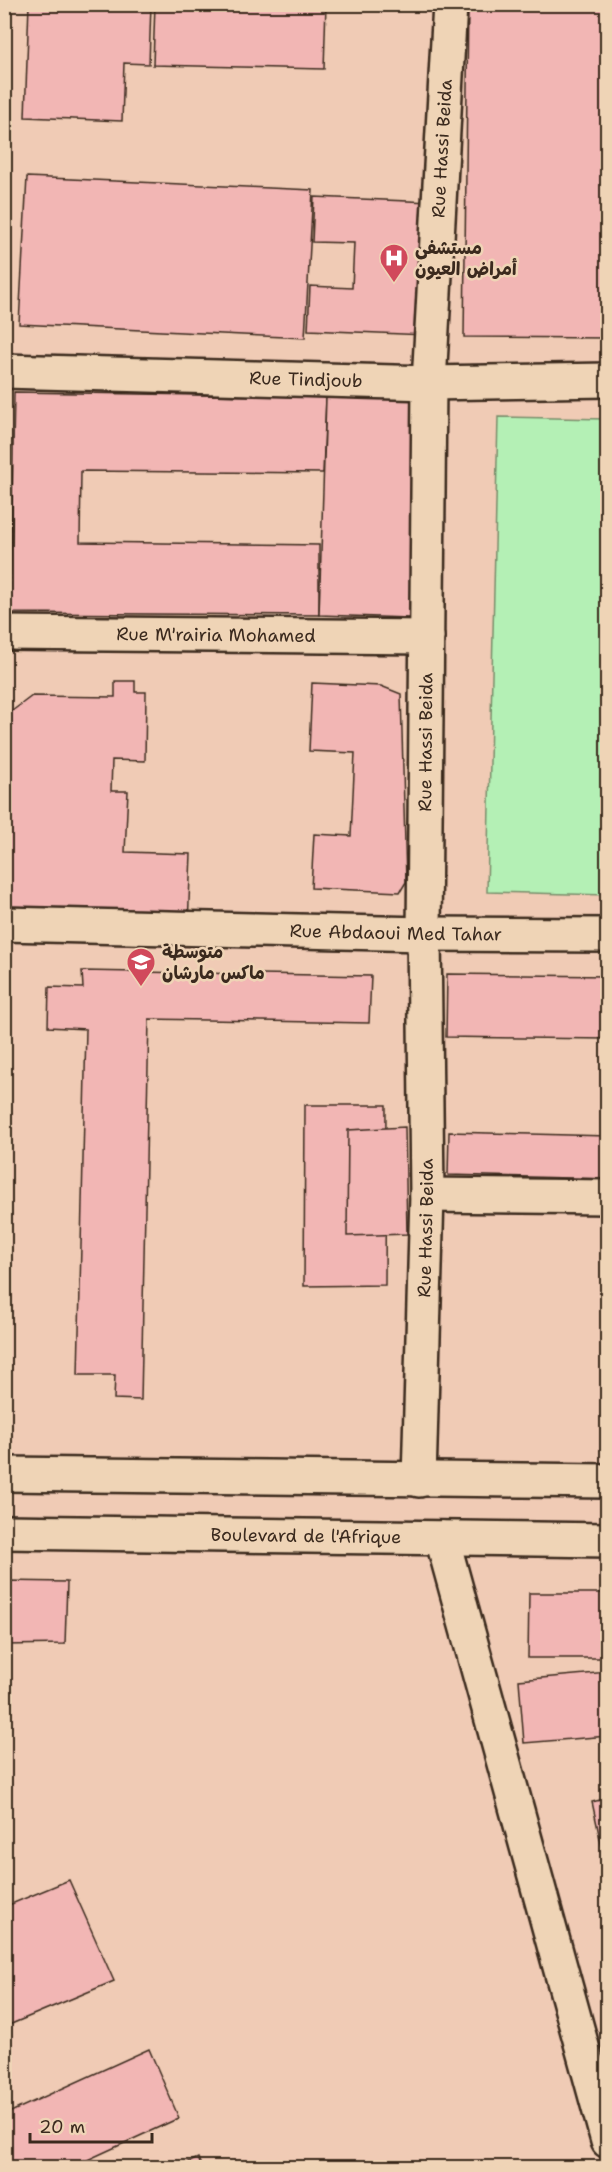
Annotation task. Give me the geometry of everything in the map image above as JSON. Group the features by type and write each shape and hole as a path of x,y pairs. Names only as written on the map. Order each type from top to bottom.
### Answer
{"street":[{"name":"Rue Hassi Beida","path":"419,1480 427,1195 424,934 429,383 450,4"},
{"name":"Rue Tindjoub","path":"4,371 429,383 608,380"},
{"name":"Rue M'rairia Mohamed","path":"4,633 427,637"},
{"name":"Rue Abdaoui Med Tahar","path":"4,924 424,934 608,935"},
{"path":"427,1195 608,1197"},
{"path":"4,1474 608,1481"},
{"name":"Boulevard de l'Afrique","path":"4,1532 608,1540"},
{"path":"442,1538 608,2141"}],"green space":[{"path":"498,417 607,419 607,895 487,892"}],"building":[{"path":"29,4 151,4 149,64 124,63 122,121 25,117"},
{"path":"155,4 326,4 324,69 153,65"},
{"path":"468,4 608,4 608,338 464,337"},
{"path":"27,177 313,190 305,338 19,324"},
{"path":"314,197 431,202 426,335 308,330 310,286 352,288 354,243 312,242"},
{"path":"14,392 326,397 323,473 81,471 80,542 319,545 319,615 10,613"},
{"path":"326,397 416,400 409,618 319,615"},
{"path":"115,681 135,681 135,692 146,692 145,761 112,760 111,791 128,791 125,852 191,854 188,925 4,919 4,717 32,696 115,697"},
{"path":"312,683 381,686 401,694 406,882 400,892 311,888 314,834 351,836 355,753 309,751"},
{"path":"82,971 371,976 369,1023 149,1019 141,1400 114,1399 115,1375 78,1375 86,1029 48,1027 49,987 83,988"},
{"path":"447,974 608,976 608,1039 446,1037"},
{"path":"305,1105 386,1105 385,1285 304,1286"},
{"path":"405,1127 407,1234 347,1236 348,1130"},
{"path":"449,1132 608,1136 608,1179 448,1175"},
{"path":"4,1581 67,1582 65,1644 4,1645"},
{"path":"529,1593 608,1593 608,1658 528,1658"},
{"path":"608,1672 608,1736 524,1743 519,1680"},
{"path":"608,1798 608,1875 592,1802"},
{"path":"69,1880 114,1981 4,2027 4,1907"},
{"path":"149,2049 179,2118 70,2168 4,2168 4,2115"},
{"path":"198,2158 202,2168 177,2168"}],"place":[{"name":"مستشفى أمراض العيون","path":"394,284"},
{"name":"متوسطة ماكس مارشان","path":"141,988"}]}
